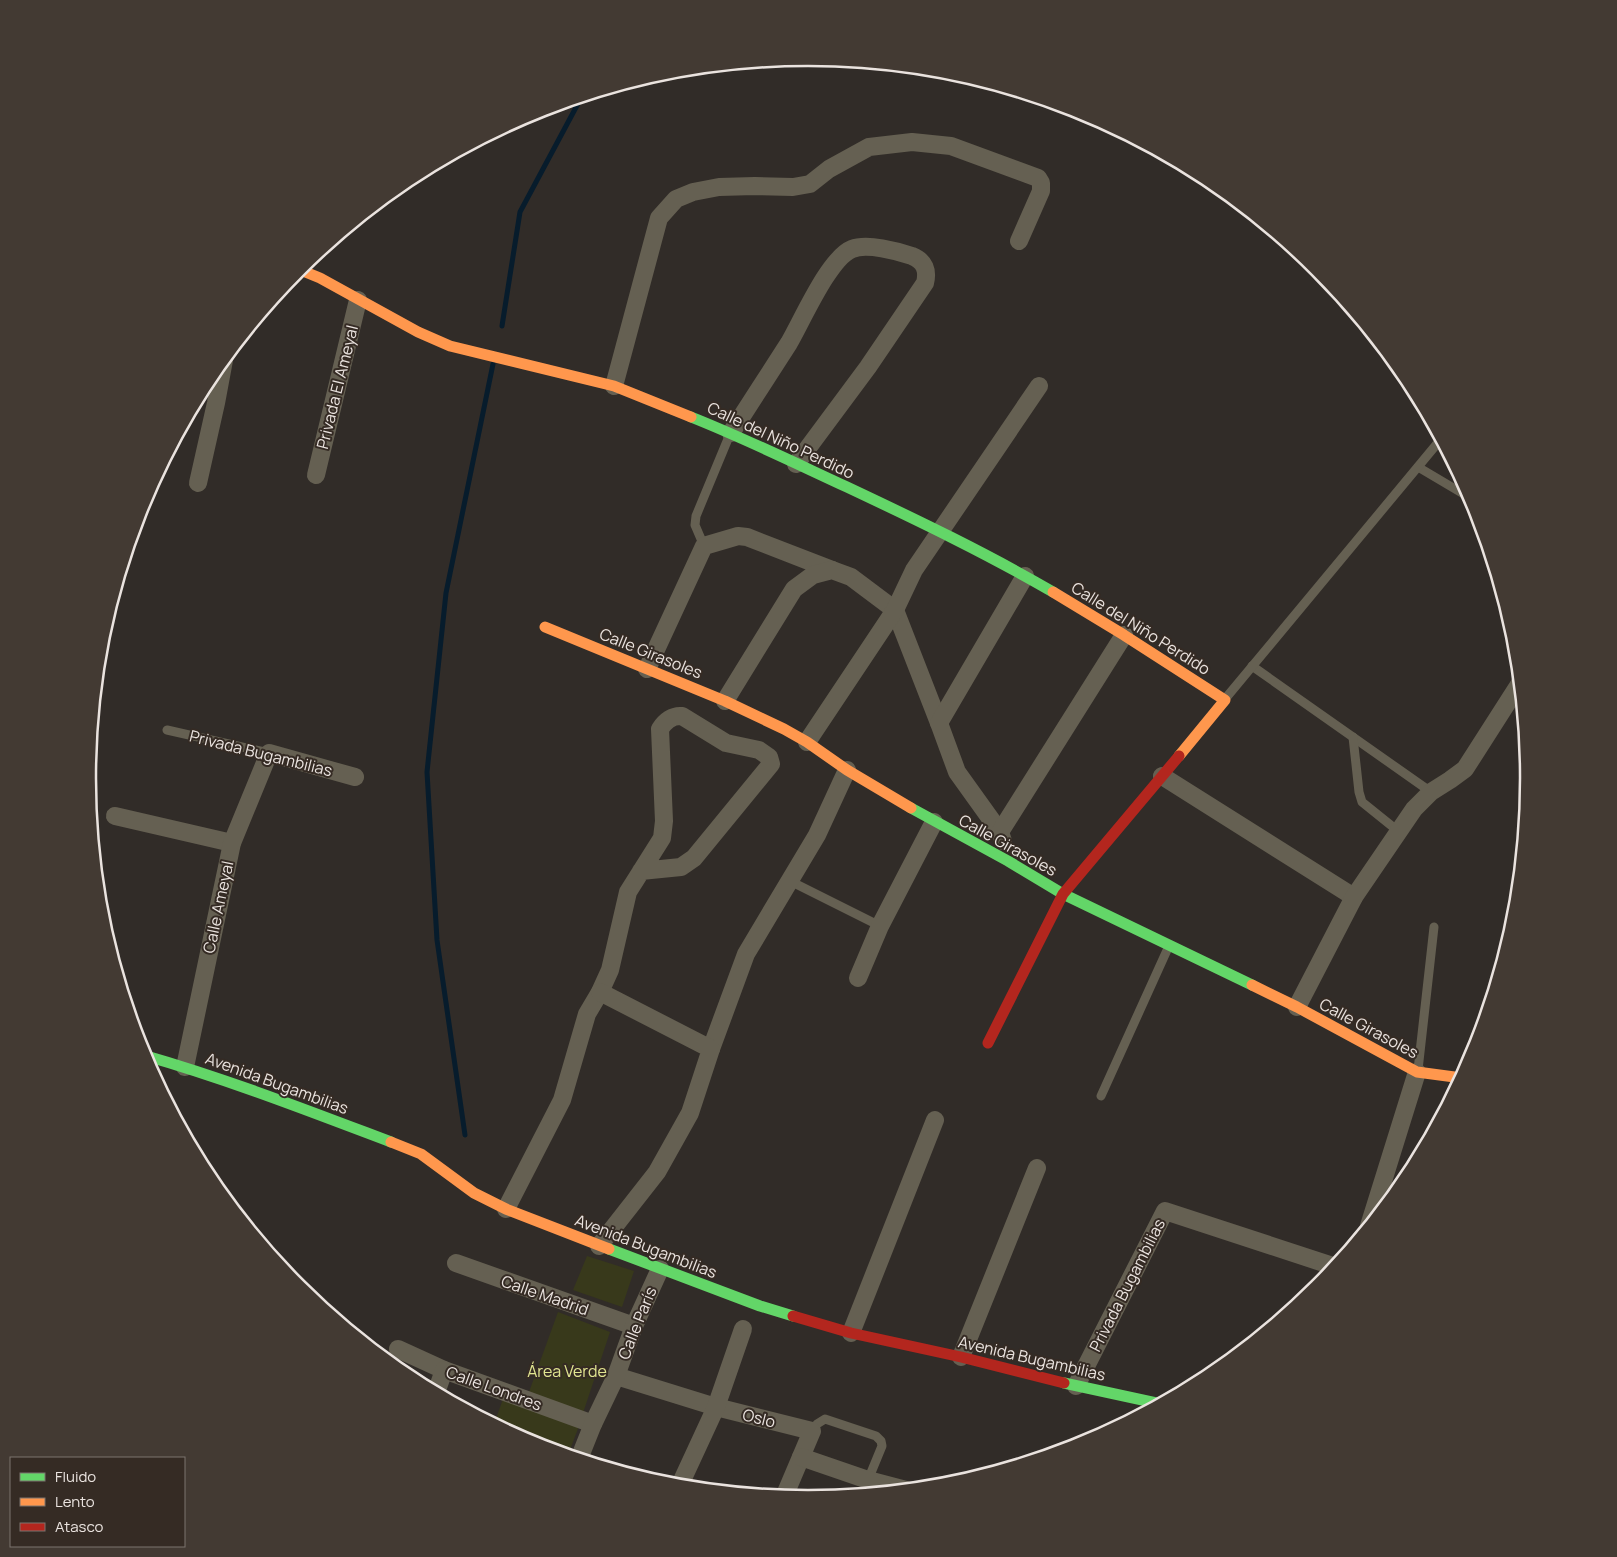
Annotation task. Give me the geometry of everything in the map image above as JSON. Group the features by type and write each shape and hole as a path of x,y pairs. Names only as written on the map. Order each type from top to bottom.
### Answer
{"street":[{"path":"614,386 659,218 676,200 693,192 719,187 793,187 810,184 829,169 869,147 912,142 950,146 1038,178 1041,183 1041,191 1019,241"},
{"path":"731,433 789,342 823,280 838,261 850,250 861,247 896,252 916,258 926,267 925,283 868,367 796,464"},
{"name":"Calle del Niño Perdido","path":"307,273 418,332 450,346 614,386 731,433 940,531 1024,576 1124,635 1225,700"},
{"name":"Privada El Ameyal","path":"316,475 358,300"},
{"path":"198,483 221,376"},
{"path":"807,742 894,610 914,570 1039,386"},
{"path":"647,669 704,546 738,536 748,537 851,577 894,610 940,723 957,772 1000,832 1008,860"},
{"path":"725,701 794,589 813,575 832,570"},
{"path":"940,723 1024,576"},
{"name":"Calle Girasoles","path":"544,627 725,701 784,729 807,742 847,770 934,822 1008,860 1063,894 1297,1007 1418,1072 1455,1077"},
{"path":"1000,832 1124,635"},
{"path":"1297,1007 1354,897 1398,831 1414,808 1431,792 1465,768 1515,690"},
{"path":"988,1043 1063,894 1225,700"},
{"path":"506,1209 562,1100 587,1014 610,970 628,892 640,871 662,838 664,822 660,728 664,723 677,715 682,716 726,743 759,750 769,757 771,764 694,858 681,867 640,871"},
{"name":"Privada Bugambilias","path":"269,753 355,777"},
{"name":"Calle Ameyal","path":"186,1067 232,843 269,753"},
{"path":"599,1246 657,1172 690,1113 746,954 817,835 847,770"},
{"path":"1162,776 1354,897"},
{"path":"115,816 232,843"},
{"path":"858,978 880,926 934,822"},
{"path":"600,992 711,1049"},
{"name":"Avenida Bugambilias","path":"153,1058 244,1087 421,1154 474,1193 506,1209 760,1306 851,1333 1152,1402"},
{"path":"1373,1213 1418,1072"},
{"path":"851,1333 935,1120"},
{"path":"961,1357 1037,1168"},
{"name":"Privada Bugambilias","path":"1076,1386 1165,1211 1328,1265"},
{"name":"Calle Madrid","path":"456,1263 634,1326"},
{"name":"Calle París","path":"581,1453 616,1376 634,1326 660,1269"},
{"path":"683,1479 716,1407 743,1329"},
{"name":"Calle Londres","path":"398,1350 444,1370 593,1424"},
{"path":"438,1387 444,1370"},
{"name":"Oslo","path":"616,1376 716,1407 812,1431"},
{"path":"787,1490 812,1431"},
{"path":"801,1457 890,1486"}],"lane":[{"path":"704,546 695,525 696,516 731,433"},
{"path":"1225,700 1437,444"},
{"path":"1418,467 1460,491"},
{"path":"1252,666 1431,792"},
{"name":"Privada Bugambilias","path":"166,730 269,753"},
{"path":"1353,737 1359,792 1362,802 1398,831"},
{"path":"790,881 880,926"},
{"path":"1418,1072 1434,927"},
{"path":"1101,1096 1169,945"},
{"path":"812,1431 817,1424 825,1420 876,1436 881,1440 882,1446 868,1480"}],"green space":[{"path":"587,1256 634,1271 622,1307 573,1290"},
{"name":"Área Verde","path":"558,1312 610,1332 583,1413 529,1392"},
{"name":"Área Verde","path":"503,1399 579,1426 570,1449 536,1437 496,1418"}],"waterway":[{"path":"502,326 520,212 577,105"},
{"path":"465,1135 437,940 427,772 446,593 493,364"}],"traffic: fast":[{"path":"691,417 730,433 899,512 977,550 1053,592"},
{"path":"911,808 1008,861 1063,894 1252,985"},
{"path":"153,1058 237,1085 391,1142"},
{"path":"609,1249 760,1306 793,1316"},
{"path":"1064,1383 1152,1402"}],"traffic: slow":[{"path":"307,273 418,332 450,346 614,386 691,417"},
{"path":"1053,592 1225,700 1179,756"},
{"path":"545,627 725,701 784,729 807,742 847,770 911,808"},
{"path":"1252,985 1297,1007 1417,1072 1455,1077"},
{"path":"391,1142 421,1154 474,1193 506,1209 609,1249"}],"traffic: jam":[{"path":"988,1043 1063,894 1179,756"},
{"path":"793,1316 851,1333 961,1357 1064,1383"}]}
